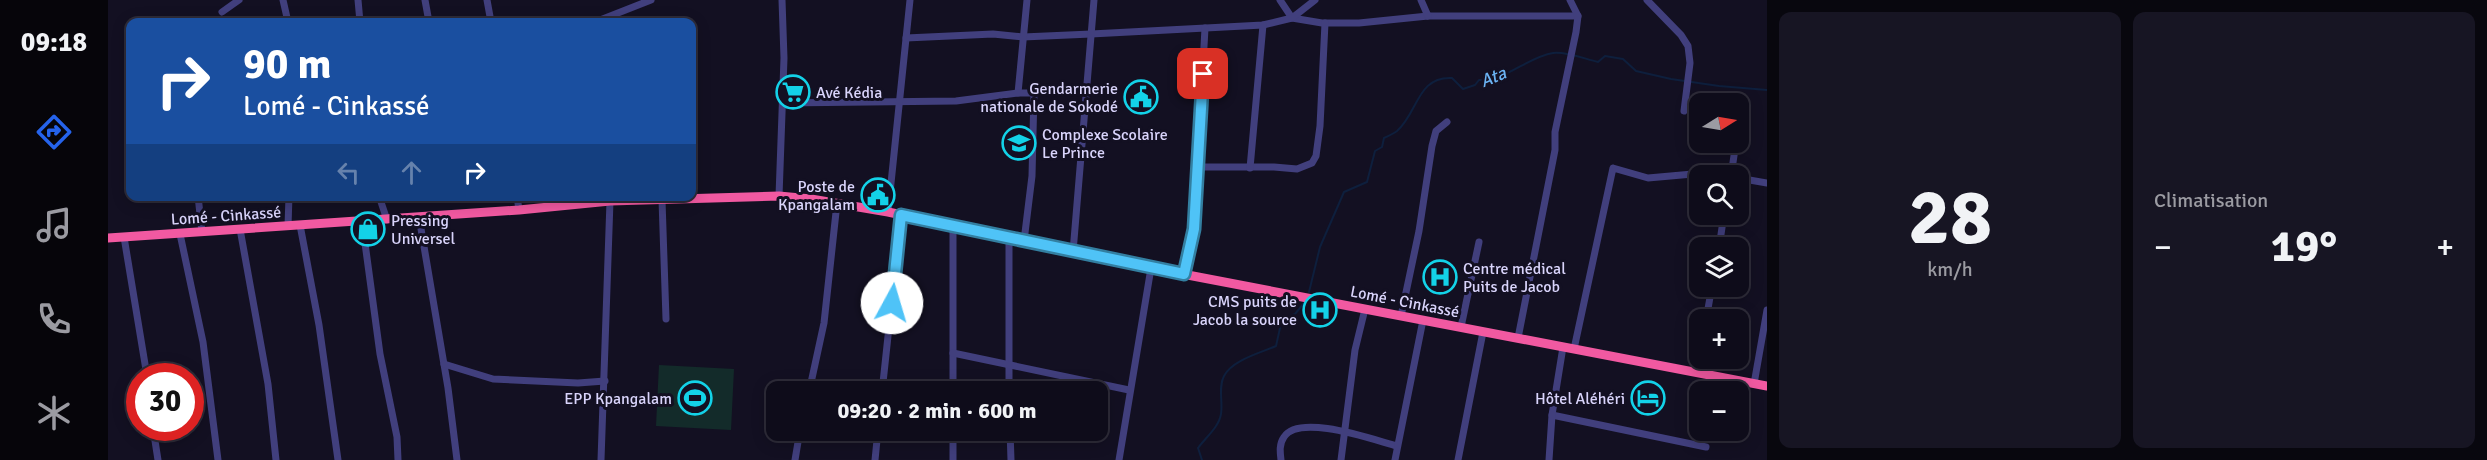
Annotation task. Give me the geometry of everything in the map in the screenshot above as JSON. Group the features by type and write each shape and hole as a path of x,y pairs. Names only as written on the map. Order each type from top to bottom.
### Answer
{"highway":[{"name":"Lomé - Cinkassé","path":"696,199 779,196 837,203 1151,268 1767,386"},
{"name":"Lomé - Cinkassé","path":"108,238 387,220 610,201"}],"street":[{"path":"222,12 234,6 239,0"},
{"path":"284,0 287,18"},
{"path":"358,0 360,18"},
{"path":"425,0 428,18"},
{"path":"487,0 490,18"},
{"path":"606,18 651,0"},
{"path":"779,196 784,58 782,0"},
{"path":"888,212 910,0"},
{"path":"1018,93 1027,0"},
{"path":"1073,252 1094,0"},
{"path":"1280,0 1292,18"},
{"path":"1292,18 1315,0"},
{"path":"1421,0 1428,16"},
{"path":"1518,338 1555,150 1555,132 1574,51 1578,16 1570,0"},
{"path":"1647,0 1681,34 1688,46 1690,63 1684,111"},
{"path":"906,38 993,34 1023,37 1091,34 1263,25 1292,18 1325,23 1359,23 1428,16 1578,16"},
{"path":"1198,167 1297,169 1305,167 1316,156 1320,126 1325,23"},
{"path":"1250,168 1263,25"},
{"path":"1184,274 1194,229 1205,28"},
{"path":"783,103 956,101 1034,93 1032,176 1024,241"},
{"path":"1401,316 1419,231 1432,146 1436,131 1447,122"},
{"path":"1574,349 1613,168 1648,178 1689,175"},
{"path":"1749,180 1767,183"},
{"path":"199,201 202,232"},
{"path":"288,226 289,201"},
{"path":"380,201 387,220"},
{"path":"518,201 519,210"},
{"path":"601,460 610,201"},
{"path":"662,201 666,320"},
{"path":"811,381 824,322 837,203"},
{"path":"883,381 901,215"},
{"path":"419,217 444,364 457,460"},
{"path":"362,221 380,354 397,437 398,460"},
{"path":"300,225 319,325 338,460"},
{"path":"953,226 953,381"},
{"path":"240,230 268,384 276,460"},
{"path":"180,234 203,342 218,460"},
{"path":"124,237 145,363"},
{"path":"1009,238 1009,381"},
{"path":"1461,327 1479,242"},
{"path":"1119,460 1151,268"},
{"path":"1341,460 1355,350 1365,309"},
{"path":"1754,384 1767,310"},
{"path":"1395,460 1423,320"},
{"path":"1458,460 1483,332"},
{"path":"1549,460 1552,415 1563,347"},
{"path":"953,353 1129,390"},
{"path":"444,364 493,378 578,383 605,381"},
{"path":"1697,373 1698,369"},
{"path":"1552,415 1706,447"},
{"path":"1281,460 1280,446 1284,436 1292,430 1306,426 1344,432 1397,446"},
{"path":"155,441 158,460"},
{"path":"795,460 798,441"},
{"path":"875,460 877,441"},
{"path":"952,460 953,441"},
{"path":"1010,441 1011,460"}],"green space":[{"name":"EPP Kpangalam","path":"659,365 734,369 731,430 656,426"}],"waterway":[{"name":"Ata","path":"1309,292 1320,247 1344,192 1367,182 1375,151 1382,147 1384,138 1397,131 1410,115 1425,89 1440,79 1452,78 1463,89 1475,85 1479,80 1498,77 1543,55 1558,53 1598,62 1605,56 1623,59 1636,71 1671,79 1767,90"},
{"name":"Ata","path":"1202,460 1198,448 1220,419 1221,385 1224,376 1240,361 1276,346 1282,319 1295,314 1304,303"}],"place":[{"name":"Avé Kédia","path":"793,92"},
{"name":"Gendarmerie nationale de Sokodé","path":"1141,97"},
{"name":"Complexe Scolaire Le Prince","path":"1019,143"},
{"name":"Poste de Kpangalam","path":"878,195"},
{"name":"Pressing Universel","path":"368,229"},
{"name":"Centre médical Puits de Jacob","path":"1440,277"},
{"name":"CMS puits de Jacob la source","path":"1320,310"},
{"name":"EPP Kpangalam","path":"695,398"},
{"name":"Hôtel Aléhéri","path":"1648,398"}],"route":[{"path":"892,303 901,215 1184,274 1194,229 1203,74"}]}
